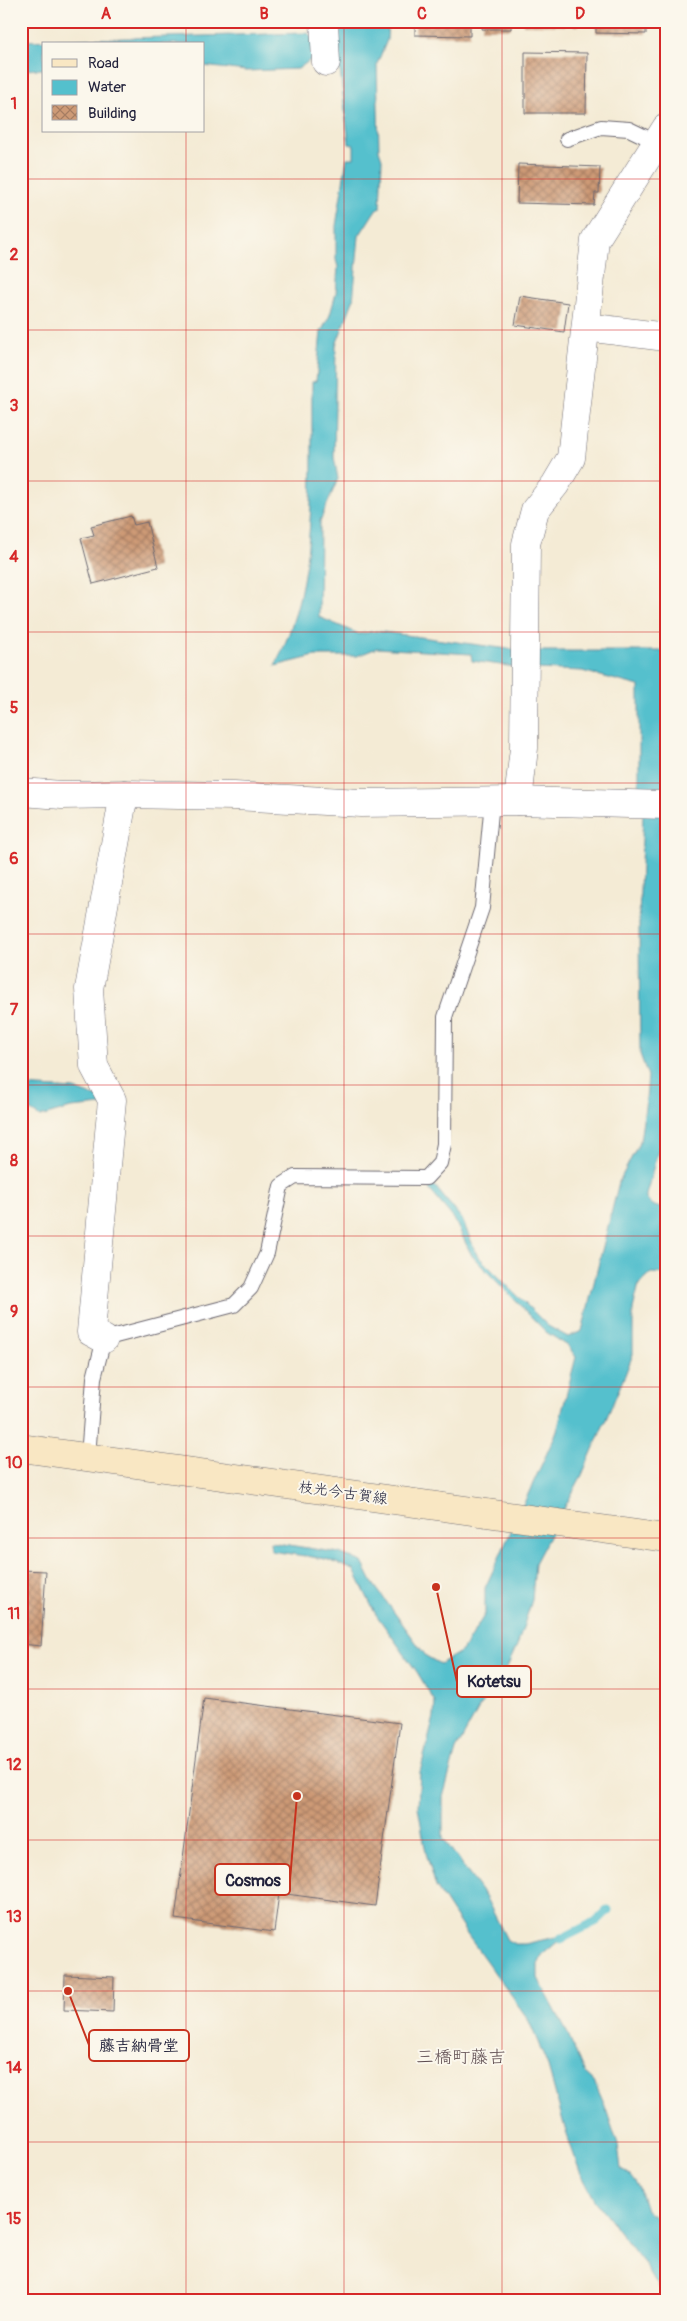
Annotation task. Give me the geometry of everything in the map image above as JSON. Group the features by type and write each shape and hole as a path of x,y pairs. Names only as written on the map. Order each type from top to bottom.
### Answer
{"main road":[{"name":"枝光今古賀線","path":"21,1448 666,1538"}],"street":[{"path":"324,28 326,62"},
{"path":"505,801 524,748 526,544 535,510 555,485 571,458 595,240 661,135"},
{"path":"586,327 666,337"},
{"path":"21,792 62,795 234,796 361,803 505,801 665,805"},
{"path":"104,1339 91,1332 112,1100 94,1066 88,989 124,794"}],"lane":[{"path":"567,139 601,126 661,135"},
{"path":"88,1457 94,1378 104,1339 234,1305 251,1288 267,1253 281,1186 295,1177 426,1178 440,1163 444,1144 445,1017 482,908 505,801"}],"water":[{"path":"334,21 388,21 387,40 377,64 379,150 382,159 380,208 375,211 359,236 353,301 336,345 334,457 338,479 320,521 319,617 359,634 376,631 516,650 515,667 472,661 471,654 377,648 357,656 315,656 275,666 289,633 299,599 306,563 310,527 312,382 316,381 321,332 330,315 336,293 338,267 336,260 336,226 347,158 354,158 354,145 349,144"},
{"path":"308,33 313,38 313,58 298,69 246,71 205,66 205,42 42,42 42,69 21,70 21,41"},
{"path":"537,651 666,651 666,795 661,795 660,900 666,926 666,1121 646,1199 652,1205 666,1210 666,1274 651,1273 639,1284 633,1309 633,1354 582,1475 535,1563 532,1600 518,1643 500,1683 479,1708 456,1750 443,1797 443,1838 486,1898 507,1940 515,1944 525,1944 560,1936 561,1939 542,1955 538,1964 538,1978 568,2034 584,2072 594,2081 605,2106 618,2145 621,2169 630,2176 639,2188 646,2210 666,2224 666,2299 646,2266 595,2200 580,2172 566,2132 547,2063 528,2019 466,1933 436,1887 426,1853 418,1807 420,1772 434,1717 435,1702 417,1672 375,1613 354,1570 326,1559 271,1551 270,1542 339,1553 362,1562 372,1582 426,1656 440,1664 462,1651 485,1614 485,1588 557,1431 576,1357 568,1346 546,1332 472,1256 454,1219 429,1189 434,1185 462,1219 477,1255 548,1326 568,1337 582,1331 619,1182 640,1141 646,1100 648,1076 640,1054 639,918 643,812 639,793 639,686 582,671 537,669"},
{"path":"21,1086 74,1089 101,1099 102,1105 71,1108 40,1117 31,1111 21,1110"}],"building":[{"path":"119,21 165,21 165,24 119,24"},
{"path":"415,21 470,21 470,36 415,35"},
{"path":"483,21 511,21 511,29 482,29"},
{"path":"523,21 579,21 579,26 523,25"},
{"path":"596,21 646,21 646,34 596,33"},
{"path":"525,52 587,53 586,113 525,113"},
{"path":"518,164 600,167 599,193 595,193 594,205 517,203"},
{"path":"520,296 568,303 564,332 515,325"},
{"path":"131,516 134,525 147,522 158,567 93,584 81,538 94,535 91,526"},
{"path":"21,1570 46,1571 41,1646 21,1644"},
{"path":"204,1698 400,1723 375,1906 279,1893 274,1932 175,1919"},
{"path":"65,1975 114,1977 113,2012 64,2010"}],"waterway":[{"path":"561,1939 597,1921 608,1910"}],"place":[{"name":"Kotetsu","path":"436,1587"},
{"name":"Cosmos","path":"297,1796"},
{"name":"藤吉納骨堂","path":"68,1991"}],"district":[{"name":"三橋町藤吉","path":"461,2057"}]}
